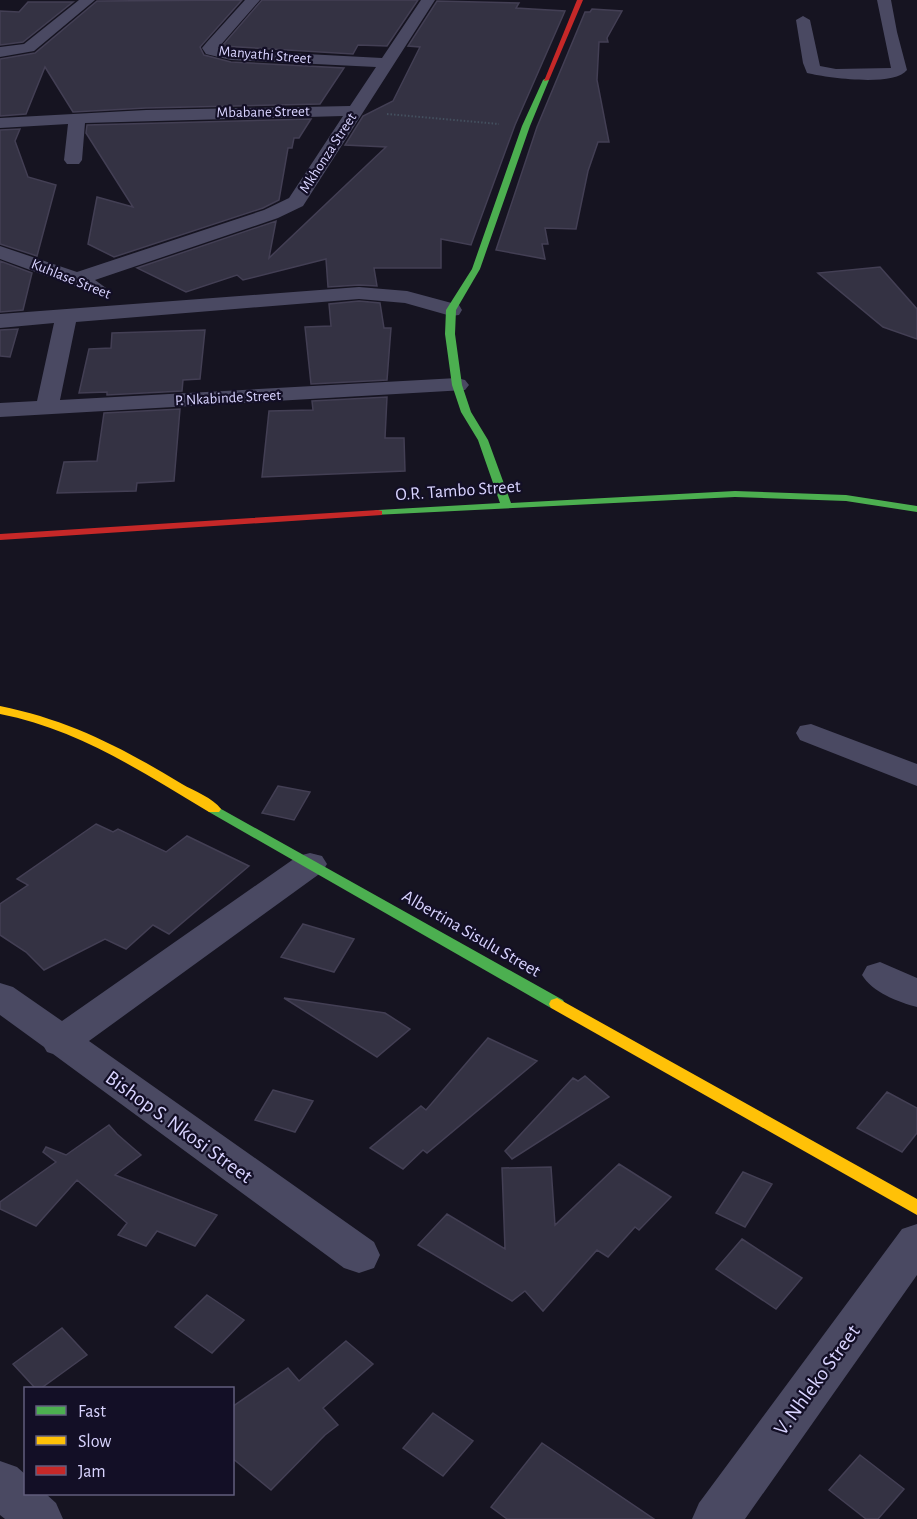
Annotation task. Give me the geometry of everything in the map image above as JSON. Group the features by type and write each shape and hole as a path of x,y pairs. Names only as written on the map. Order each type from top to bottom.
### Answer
{"street":[{"path":"0,52 23,50 33,46 88,0"},
{"name":"Manyathi Street","path":"252,0 212,45 210,48 213,51 250,56 385,63"},
{"name":"Mkhonza Street","path":"77,279 262,217 291,205 300,197 428,0"},
{"path":"506,505 483,440 466,412 457,386 450,334 451,310 476,269 526,126 580,0"},
{"path":"803,20 812,55 810,64 813,70 836,74 893,74 899,70 889,32 884,0"},
{"name":"Mbabane Street","path":"0,123 205,113 355,111"},
{"path":"73,160 77,118"},
{"name":"Kuhlase Street","path":"0,252 77,279 140,309"},
{"path":"0,321 359,293 407,297 451,310"},
{"path":"47,407 66,316"},
{"name":"P. Nkabinde Street","path":"0,410 457,386"},
{"name":"O.R. Tambo Street","path":"0,537 506,505 735,494 846,498 917,509"},
{"name":"Albertina Sisulu Street","path":"0,710 33,714 61,722 917,1208"},
{"path":"811,733 917,776"},
{"path":"60,1042 310,864"},
{"path":"880,975 917,994"},
{"name":"Bishop S. Nkosi Street","path":"0,996 60,1042 359,1255"},
{"name":"V. Nhleko Street","path":"716,1519 917,1241"},
{"path":"0,1483 39,1519"}],"path":[{"path":"355,111 526,126"}],"building":[{"path":"242,0 200,47 204,55 231,62 344,68 320,104 73,112 45,67 26,114 0,116 0,59 35,53 97,1"},
{"path":"262,0 418,0 387,46 358,45 353,54 222,46"},
{"path":"437,1 519,3 516,8 565,11 515,125 471,245 441,239 441,268 374,268 377,286 328,287 326,259 243,280 237,275 186,292 137,268 276,221 269,258 386,147 345,145 363,116 393,101 420,47 408,46"},
{"path":"28,2 73,2 23,42 0,45 0,11 19,12"},
{"path":"592,9 622,11 607,38 608,42 599,42 597,80 609,142 598,142 588,171 576,229 545,228 548,244 542,244 545,259 496,250 537,127 585,12 590,12"},
{"path":"311,119 299,138 294,138 292,148 288,148 279,200 263,208 114,257 88,244 97,197 133,207 86,133 87,125"},
{"path":"20,129 15,141 28,177 56,185 37,256 0,244 0,130"},
{"path":"0,261 32,273 23,310 0,312"},
{"path":"880,267 917,309 917,339 883,327 818,273"},
{"path":"359,301 380,303 384,328 391,328 387,380 311,384 305,327 331,326 329,304"},
{"path":"18,329 10,357 0,356 0,330"},
{"path":"205,330 200,379 183,380 182,391 107,395 107,392 79,393 89,349 111,348 112,333"},
{"path":"387,397 385,438 404,438 405,471 262,477 269,411 313,410 312,401"},
{"path":"180,409 174,481 137,483 136,491 57,493 64,462 97,461 104,413"},
{"path":"278,786 310,792 294,820 262,813"},
{"path":"96,824 113,832 118,829 166,852 187,836 249,866 169,934 153,925 126,949 105,939 44,970 26,952 0,935 0,904 28,885 17,879"},
{"path":"303,924 354,939 334,972 281,957"},
{"path":"284,998 385,1013 410,1029 377,1057"},
{"path":"488,1038 537,1061 427,1153 423,1150 403,1169 370,1148 421,1106 426,1110"},
{"path":"585,1076 609,1097 512,1159 505,1151 573,1078 578,1081"},
{"path":"273,1090 313,1101 295,1132 255,1120"},
{"path":"887,1092 917,1108 917,1133 902,1152 857,1128"},
{"path":"109,1125 141,1155 115,1175 217,1215 195,1246 157,1231 146,1246 118,1235 127,1223 77,1180 36,1226 0,1209 0,1202 56,1162 43,1152 46,1147 66,1155"},
{"path":"619,1164 671,1197 639,1230 635,1227 608,1257 597,1250 543,1311 525,1291 512,1301 418,1245 447,1214 505,1249 502,1168 551,1167 555,1225"},
{"path":"743,1172 772,1184 745,1227 716,1213"},
{"path":"742,1239 802,1278 776,1309 716,1269"},
{"path":"207,1295 244,1320 212,1353 175,1327"},
{"path":"62,1328 87,1355 43,1387 34,1387 13,1364"},
{"path":"346,1341 373,1364 323,1408 338,1425 325,1435 271,1490 234,1460 234,1406 288,1368 299,1381"},
{"path":"433,1413 473,1441 443,1476 403,1448"},
{"path":"542,1443 654,1519 507,1519 491,1507"},
{"path":"860,1455 904,1489 878,1519 866,1519 829,1490"}],"traffic: fast":[{"path":"506,505 483,440 466,412 457,385 450,334 451,310 476,269 526,126 546,80"},
{"path":"378,513 735,494 846,498 917,509"},
{"path":"214,809 557,1004"}],"traffic: slow":[{"path":"0,710 29,716 84,736 137,763 214,809"},
{"path":"557,1004 917,1208"}],"traffic: jam":[{"path":"546,80 580,0"},
{"path":"0,537 378,513"}]}
